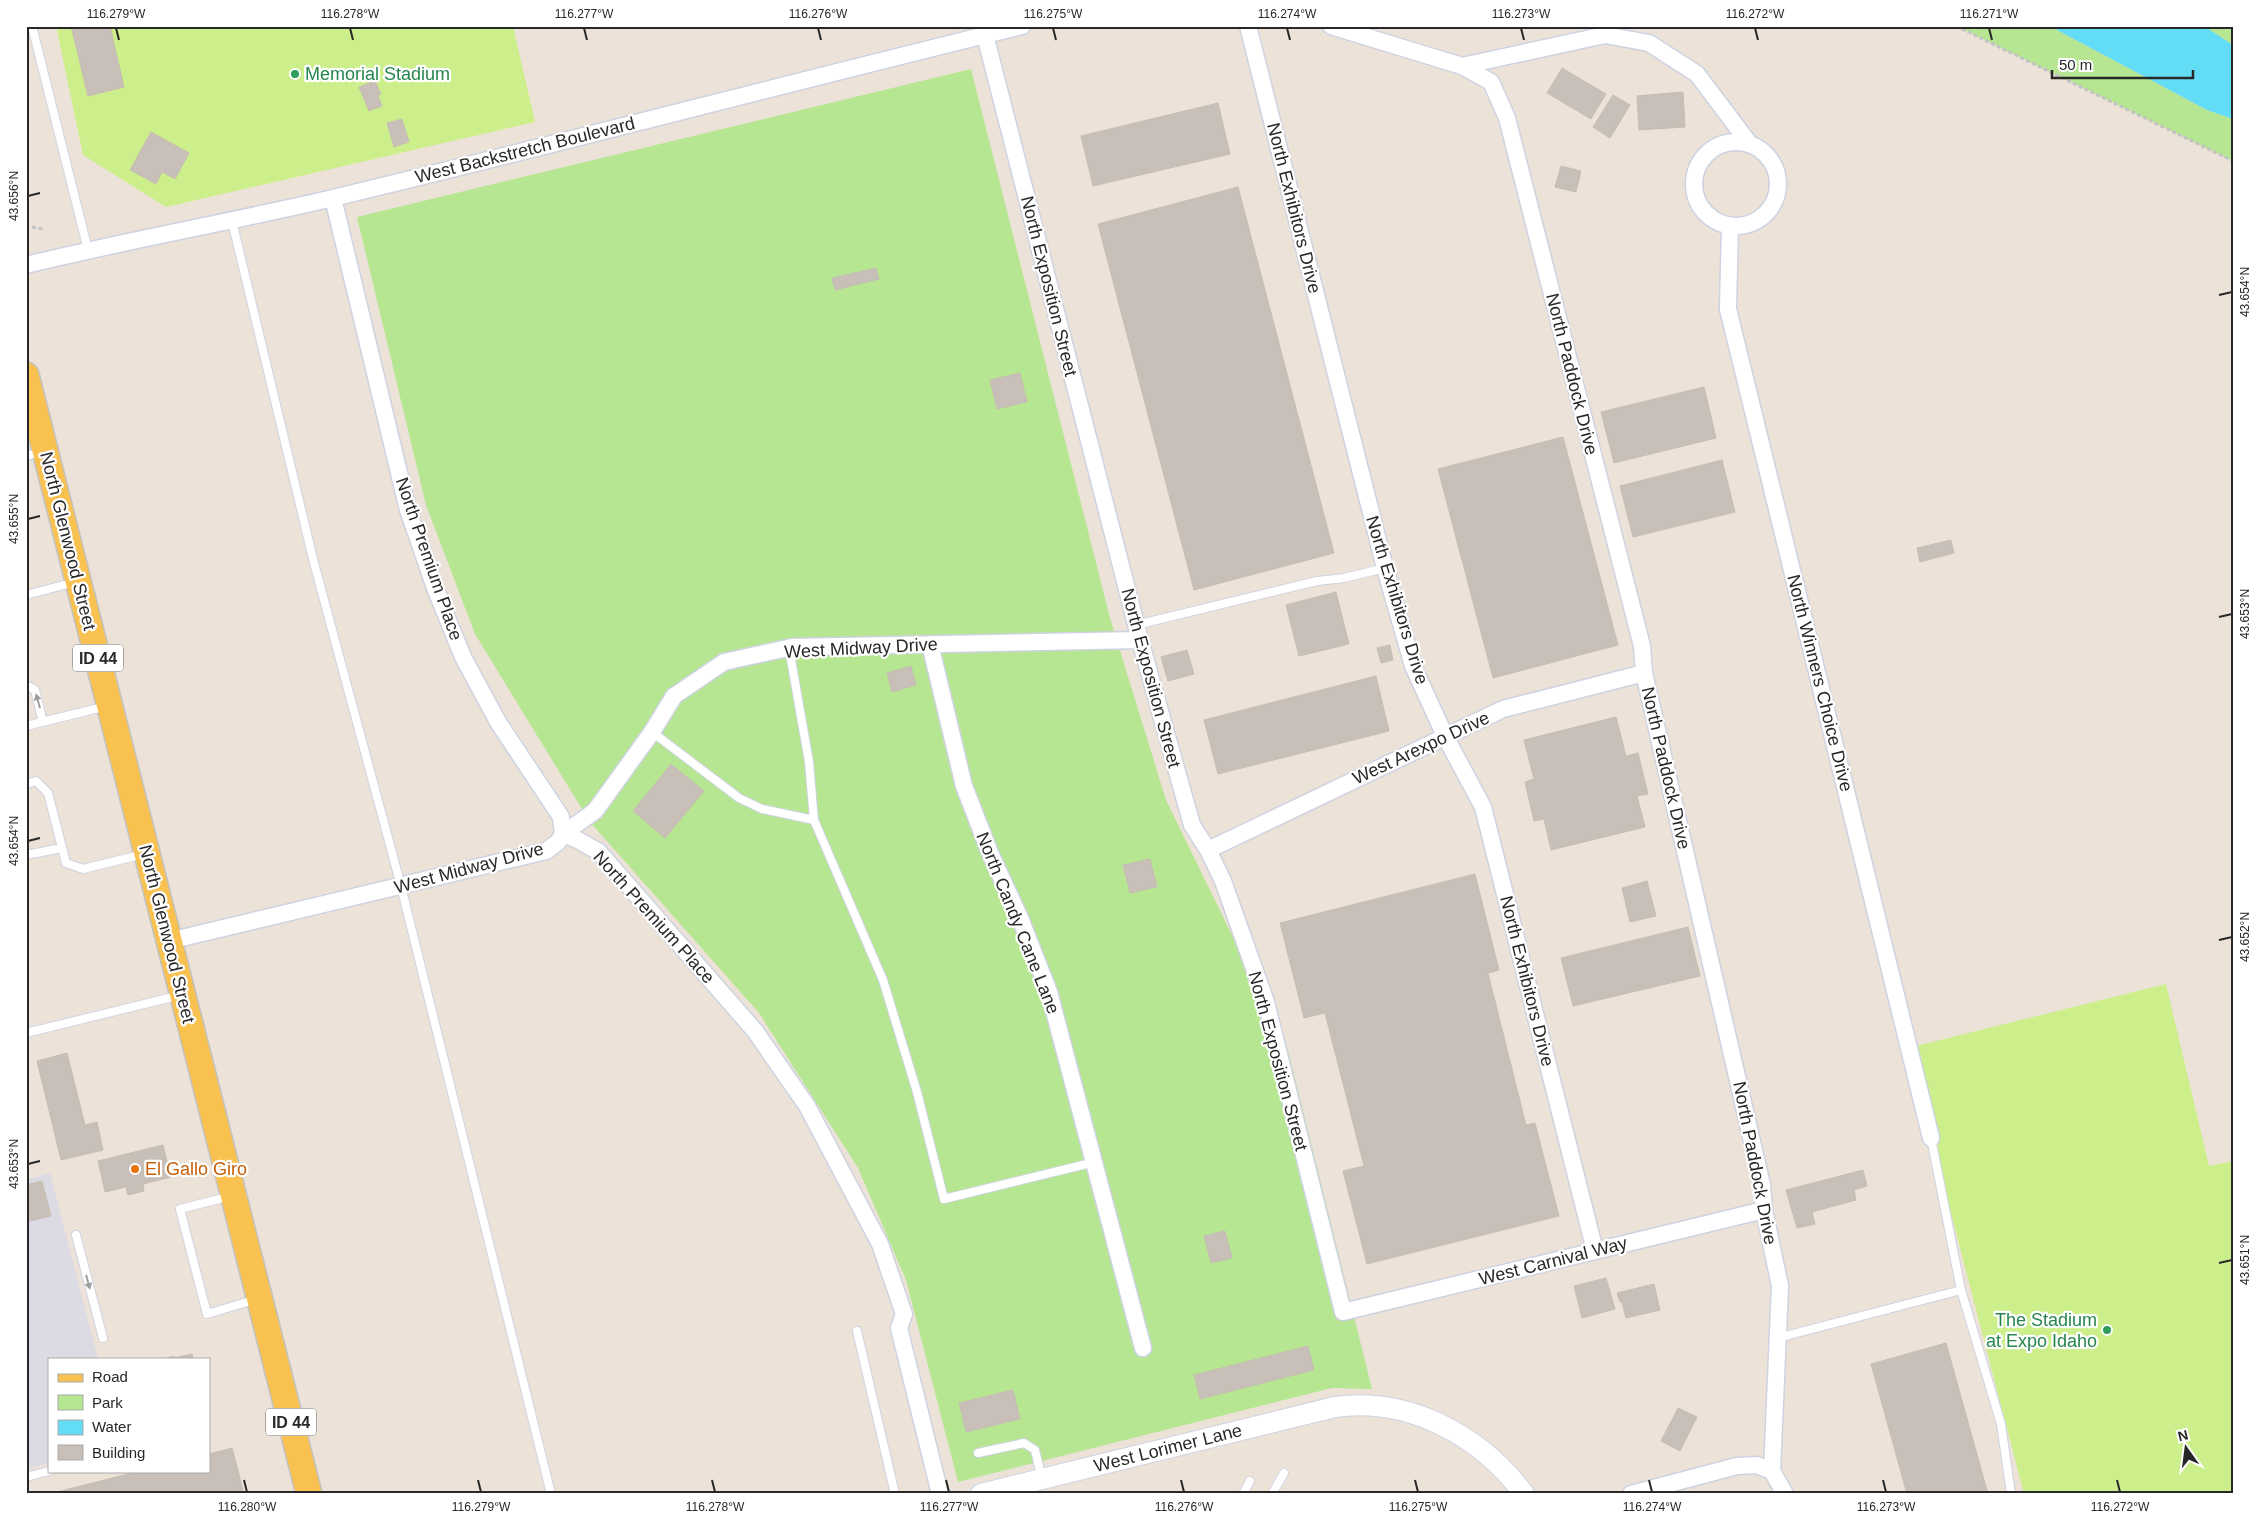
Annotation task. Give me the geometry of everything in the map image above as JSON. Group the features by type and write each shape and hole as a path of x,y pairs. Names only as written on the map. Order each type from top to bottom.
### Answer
{"main road":[{"name":"North Glenwood Street","path":"26,374 36,454 78,582 309,1494"}],"street":[{"name":"West Backstretch Boulevard","path":"26,265 333,198 1022,26"},
{"name":"North Exhibitors Drive","path":"1248,26 1385,568 1414,666 1444,736 1483,807 1594,1251"},
{"path":"1331,26 1462,66 1605,35 1648,43 1697,74 1749,144"},
{"name":"North Exposition Street","path":"985,35 1138,632 1192,826 1208,850 1223,881 1266,1002 1343,1312"},
{"name":"North Paddock Drive","path":"1462,66 1490,82 1507,118 1642,646 1644,673 1762,1184 1764,1210 1780,1286 1772,1471"},
{"path":"1735,142 1749,144 1761,150 1771,160 1777,172 1779,186 1775,200 1768,212 1750,223 1730,225 1717,221 1706,213 1698,201 1694,188 1695,174 1701,162 1710,151 1722,144 1735,142"},
{"name":"North Premium Place","path":"333,198 408,510 435,588 463,657 498,722 561,817 562,834 578,840 599,852 755,1031 807,1106 880,1244 904,1314 899,1328 940,1494"},
{"name":"North Winners Choice Drive","path":"1730,225 1728,309 1931,1138"},
{"name":"West Midway Drive","path":"170,942 546,850 558,842 562,834 595,811 652,732 674,696 724,662 788,648 930,644 1138,632"},
{"name":"North Candy Cane Lane","path":"930,644 964,786 990,854 1020,918 1049,992 1143,1348"},
{"name":"West Arexpo Drive","path":"1208,850 1503,709 1644,673"},
{"name":"West Carnival Way","path":"1343,1312 1764,1210"},
{"name":"West Lorimer Lane","path":"981,1494 1335,1407 1354,1404 1381,1406 1415,1414 1453,1429 1483,1449 1510,1475 1524,1494"},
{"path":"1631,1494 1737,1466 1756,1464 1772,1471 1785,1494"}],"lane":[{"path":"32,26 88,250"},
{"path":"232,221 313,559 401,886 551,1494"},
{"path":"1138,632 1316,581 1344,578 1385,568"},
{"path":"26,595 78,582"},
{"path":"788,648 809,762 814,820 883,980 917,1092 944,1199 1095,1162"},
{"path":"26,685 35,690 44,722"},
{"path":"26,726 110,706"},
{"path":"652,732 739,798 762,809 814,820"},
{"path":"26,784 36,781 48,793 66,863 83,870 147,853"},
{"path":"26,855 62,848"},
{"path":"26,1033 183,994"},
{"path":"1931,1138 1961,1290 2001,1424 2010,1494"},
{"path":"233,1195 180,1208 207,1314 259,1298"},
{"path":"76,1235 103,1338"},
{"path":"1778,1338 1961,1290"},
{"path":"857,1332 895,1494"},
{"path":"978,1453 1024,1443 1035,1450 1042,1479"},
{"path":"26,1477 48,1471"},
{"path":"1272,1494 1284,1473"},
{"path":"1243,1494 1250,1481"}],"path":[{"path":"1956,26 2233,161"},
{"path":"32,227 43,229"}],"shaded area":[{"path":"50,1173 98,1358 48,1358 48,1463 26,1469 26,1180"}],"green space":[{"name":"Memorial Stadium","path":"56,26 513,26 535,122 166,207 83,155"},
{"path":"1956,26 2056,26 2057,30 2207,110 2233,119 2233,161"},
{"path":"2233,26 2233,45 2205,27"},
{"path":"971,69 1110,618 1166,800 1288,1050 1372,1389 1332,1388 958,1482 906,1280 858,1168 759,1013 590,822 475,634 426,505 357,217"},
{"name":"The Stadium at Expo Idaho","path":"2166,984 2209,1166 2233,1161 2233,1494 2024,1494 1908,1048"}],"water":[{"path":"2056,26 2204,26 2233,45 2233,119 2207,110 2057,30"}],"building":[{"path":"71,26 110,26 124,87 88,96"},
{"path":"1562,68 1606,94 1591,119 1547,93"},
{"path":"375,81 381,94 378,95 382,106 369,111 359,87"},
{"path":"1683,92 1685,127 1639,130 1637,96"},
{"path":"1613,95 1630,105 1610,138 1593,127"},
{"path":"1218,103 1230,154 1093,186 1081,136"},
{"path":"402,119 409,142 394,147 387,123"},
{"path":"151,132 189,153 175,179 162,172 156,184 130,170"},
{"path":"1561,166 1581,171 1576,192 1555,187"},
{"path":"1238,187 1334,553 1194,590 1098,224"},
{"path":"876,268 879,279 835,290 832,278"},
{"path":"1020,373 1027,402 997,409 990,380"},
{"path":"1704,387 1716,438 1614,463 1601,412"},
{"path":"1563,437 1618,645 1493,678 1438,469"},
{"path":"1722,460 1735,512 1633,537 1620,486"},
{"path":"1951,540 1954,553 1920,562 1917,548"},
{"path":"1336,592 1349,644 1299,656 1286,605"},
{"path":"1390,645 1393,660 1381,663 1377,648"},
{"path":"1187,650 1194,674 1168,681 1161,657"},
{"path":"911,666 916,685 892,692 887,673"},
{"path":"1376,676 1389,731 1218,774 1204,720"},
{"path":"1616,717 1626,756 1638,753 1648,794 1637,796 1645,827 1551,850 1544,819 1534,821 1525,782 1534,779 1524,740"},
{"path":"671,764 704,791 665,838 633,811"},
{"path":"1150,859 1157,887 1130,893 1123,865"},
{"path":"1475,874 1499,970 1488,973 1526,1125 1535,1123 1559,1216 1367,1264 1343,1171 1364,1166 1325,1013 1304,1018 1280,923"},
{"path":"1647,881 1656,916 1630,922 1622,888"},
{"path":"1688,927 1700,976 1573,1006 1561,958"},
{"path":"67,1053 85,1125 97,1122 103,1150 61,1160 37,1061"},
{"name":"El Gallo Giro","path":"163,1145 171,1177 143,1184 144,1191 128,1195 126,1187 105,1192 98,1161"},
{"path":"1863,1170 1867,1186 1854,1190 1856,1200 1812,1212 1815,1224 1797,1228 1786,1190"},
{"path":"42,1181 51,1216 26,1222 26,1185"},
{"path":"1225,1231 1232,1258 1211,1263 1204,1236"},
{"path":"1606,1278 1615,1309 1582,1318 1574,1286"},
{"path":"1654,1284 1660,1310 1626,1318 1622,1302 1620,1302 1617,1293"},
{"path":"1946,1343 1988,1494 1907,1494 1871,1364"},
{"path":"1308,1346 1314,1370 1200,1399 1194,1375"},
{"path":"192,1354 193,1358 174,1358"},
{"path":"1013,1390 1020,1419 966,1432 959,1403"},
{"path":"1678,1408 1697,1417 1680,1451 1661,1441"},
{"path":"232,1448 244,1494 49,1494 136,1472 210,1472 210,1454"}],"place":[{"name":"Memorial Stadium","path":"295,74"},
{"name":"El Gallo Giro","path":"135,1169"},
{"name":"The Stadium at Expo Idaho","path":"2107,1330"}]}
